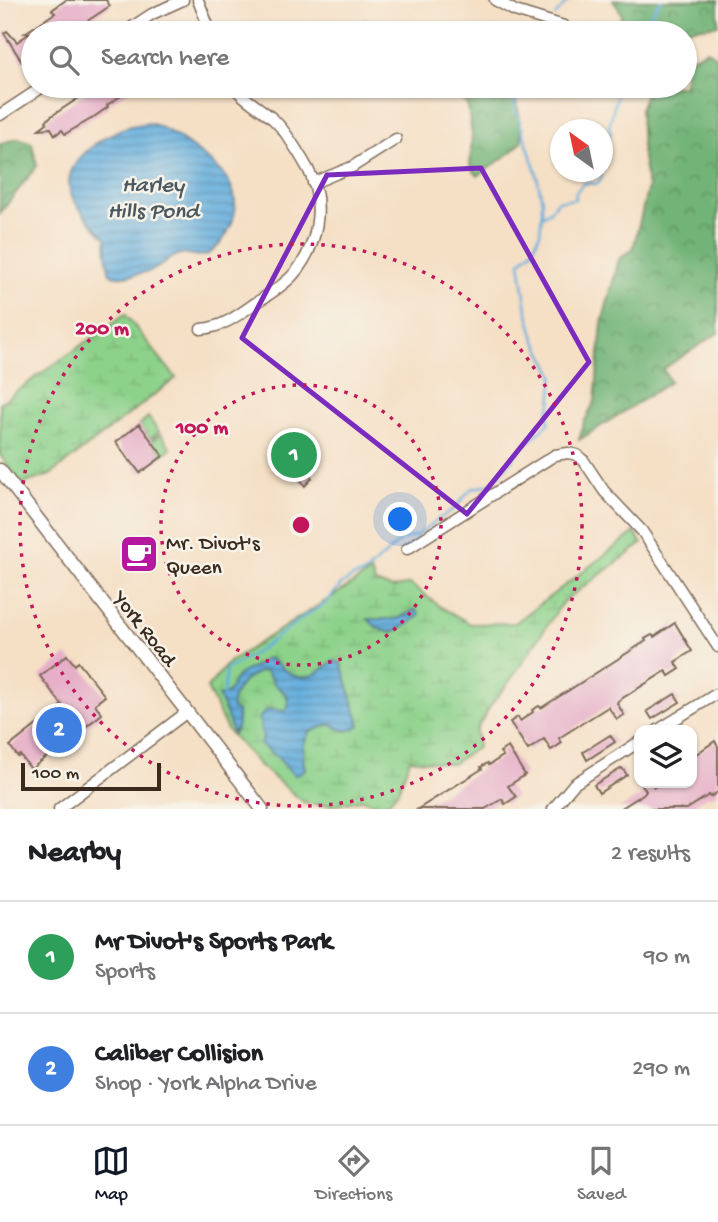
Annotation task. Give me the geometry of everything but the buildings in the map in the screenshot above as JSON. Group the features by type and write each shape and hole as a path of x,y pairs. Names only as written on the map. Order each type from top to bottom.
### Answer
{"street":[{"path":"141,21 183,0"},
{"path":"198,0 206,21"},
{"path":"495,0 515,11 548,21"},
{"path":"0,115 26,98"},
{"path":"201,329 226,323 281,286 304,260 315,234 317,209 308,169 278,123 245,98"},
{"path":"313,183 352,167 396,139"},
{"path":"407,549 555,455 573,453 584,461 604,491 642,531 718,647"},
{"name":"York Road","path":"0,470 262,809"},
{"path":"666,725 718,693"},
{"path":"59,809 187,712"},
{"path":"552,809 574,784 634,745"}],"highlighted area":[{"path":"481,168 589,362 467,514 242,338 327,175"}],"green space":[{"path":"613,0 718,0 718,25 697,28 697,21 621,21 622,14"},
{"path":"707,50 718,58 718,333 663,369 670,382 579,440 584,422 595,401 602,323 619,259 633,249 648,187 642,152 640,109 644,98 697,98 697,55"},
{"path":"462,98 515,98 520,120 522,141 513,151 478,176 470,167 472,134 468,107"},
{"path":"18,138 32,143 37,166 0,213 0,144"},
{"path":"125,314 176,378 50,475 22,484 0,455 0,403"},
{"path":"148,417 159,432 150,439 139,425"},
{"path":"161,434 171,448 162,455 151,441"},
{"path":"635,532 642,544 563,602 476,730 478,747 452,764 410,759 398,791 383,808 363,799 337,805 306,804 261,767 227,730 207,688 229,662 371,572 375,583 393,588 410,584 441,607 471,624 515,623"}],"water":[{"name":"Harley Hills Pond","path":"149,123 176,136 219,169 232,187 235,210 225,236 210,253 202,256 180,254 153,270 114,276 108,267 106,238 83,213 72,196 69,184 71,173 76,162 95,144 127,127"},
{"path":"415,610 419,616 393,631 381,630 368,619 397,619"},
{"path":"267,658 299,677 311,676 333,661 341,663 360,725 345,730 330,724 309,732 303,750 305,769 297,775 260,744 263,738 259,718 268,709 285,711 288,707 286,694 276,686 266,671 253,675 237,689 232,709 237,711 238,725 233,734 218,696 229,692 240,673"}],"waterway":[{"path":"555,16 569,0"},
{"path":"646,21 661,0"},
{"path":"223,696 226,670 323,606 341,585 364,574 401,540 418,535 454,509 471,489 491,484 523,447 549,423 554,375 535,339 527,310 520,262 532,251 540,233 542,201 536,171 514,105 516,98"},
{"path":"611,119 616,98"},
{"path":"542,216 550,211 557,201 575,199 576,192 584,183 598,182"}],"place":[{"name":"Mr Divot's Sports Park","path":"294,455"},
{"name":"Mr. Divot's Queen","path":"139,554"},
{"name":"Caliber Collision","path":"59,730"}]}
